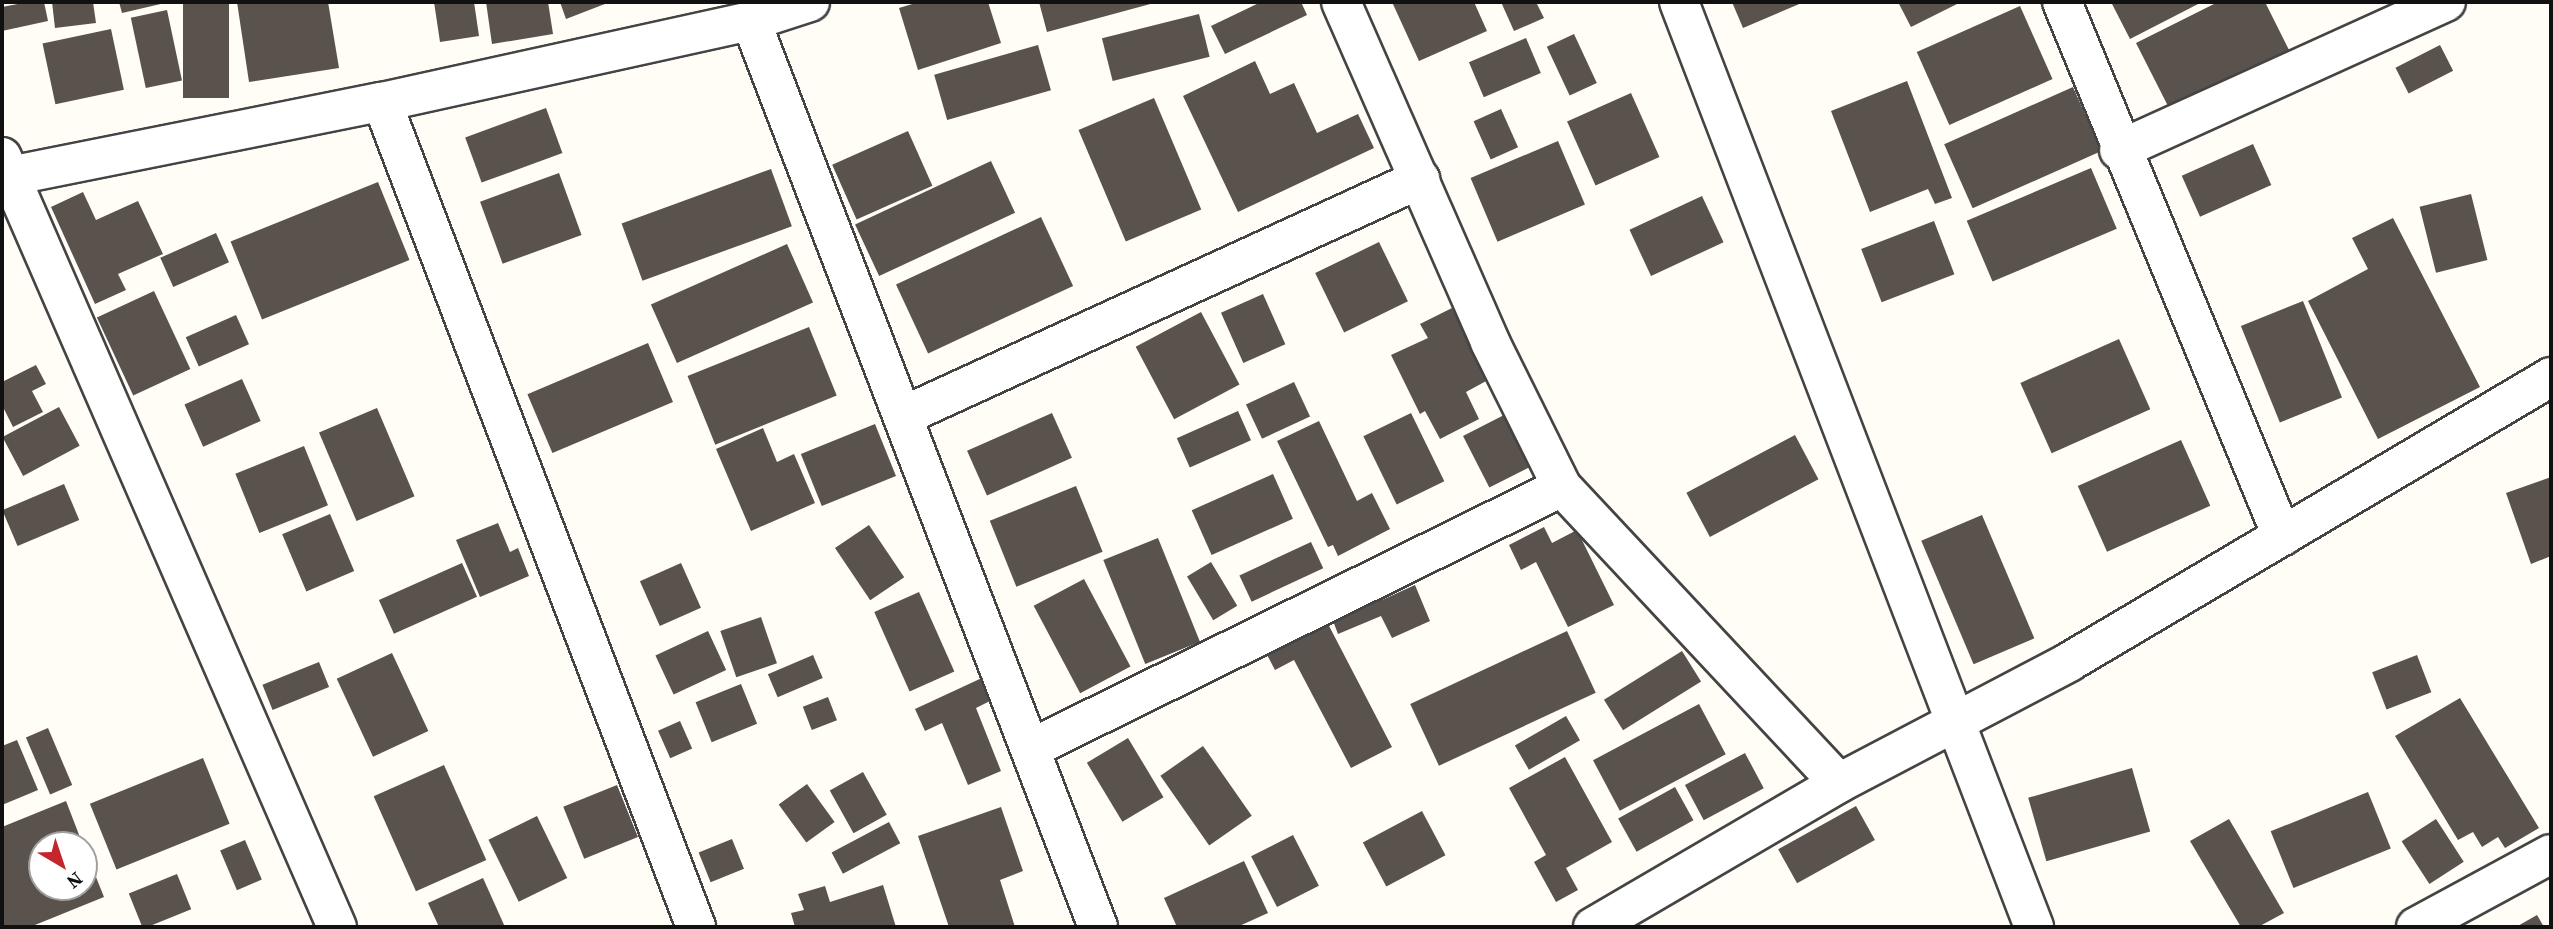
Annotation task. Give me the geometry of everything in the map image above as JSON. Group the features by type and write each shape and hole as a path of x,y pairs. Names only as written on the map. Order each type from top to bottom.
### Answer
{"street":[{"path":"337,927 6,167 382,102 751,21 810,2"},
{"path":"1341,2 1490,342 1562,487 1839,783"},
{"path":"1679,2 2034,927"},
{"path":"2062,2 2119,150 2282,536"},
{"path":"2119,150 2446,2"},
{"path":"751,21 1098,927"},
{"path":"382,102 696,927"},
{"path":"903,416 1420,179"},
{"path":"1593,927 1839,783 2068,662 2551,377"},
{"path":"1030,749 1562,487"},
{"path":"2416,927 2551,854"}],"building":[{"path":"44,2 48,21 2,31 2,7"},
{"path":"52,2 93,2 96,23 55,28"},
{"path":"119,2 165,2 165,3 122,13"},
{"path":"183,2 229,2 229,98 183,98"},
{"path":"237,2 328,2 339,68 249,82"},
{"path":"434,2 474,2 479,36 440,42"},
{"path":"486,2 548,2 553,34 492,44"},
{"path":"560,2 610,2 566,19"},
{"path":"919,2 988,2 1001,43 918,70 899,8"},
{"path":"1039,2 1154,2 1154,3 1047,32"},
{"path":"1261,2 1301,2 1307,15 1225,54 1211,26"},
{"path":"1392,2 1474,2 1487,31 1419,61"},
{"path":"1501,2 1536,2 1544,18 1514,31"},
{"path":"1732,2 1804,2 1743,28"},
{"path":"1898,2 1961,2 1911,27"},
{"path":"2111,2 2202,2 2130,39"},
{"path":"2218,2 2265,2 2289,50 2170,110 2136,43"},
{"path":"2020,6 2053,79 1949,125 1917,52"},
{"path":"167,10 182,80 146,88 131,18"},
{"path":"1199,14 1210,57 1113,81 1102,38"},
{"path":"111,29 124,90 55,104 43,44"},
{"path":"1574,34 1597,83 1570,96 1547,47"},
{"path":"1526,38 1541,73 1484,97 1469,62"},
{"path":"1038,45 1051,90 947,120 934,75"},
{"path":"2440,45 2453,71 2409,94 2395,68"},
{"path":"1255,61 1270,94 1294,83 1317,133 1358,114 1374,148 1238,212 1183,96"},
{"path":"1907,81 1952,198 1935,204 1928,189 1870,212 1831,111"},
{"path":"2073,87 2101,151 1973,208 1944,144"},
{"path":"1631,93 1659,157 1596,185 1567,121"},
{"path":"1154,98 1201,209 1126,241 1079,130"},
{"path":"546,108 562,153 482,183 465,137"},
{"path":"1501,109 1518,147 1491,160 1474,121"},
{"path":"908,131 932,186 857,220 832,165"},
{"path":"1558,141 1585,205 1498,242 1471,178"},
{"path":"2253,144 2271,185 2200,217 2182,176"},
{"path":"991,161 1015,213 879,276 855,224"},
{"path":"2091,168 2117,229 1993,282 1967,221"},
{"path":"771,169 792,226 642,281 622,223"},
{"path":"559,173 582,235 503,264 480,202"},
{"path":"378,182 409,260 262,319 231,242"},
{"path":"83,192 96,220 138,201 163,254 118,274 126,290 95,304 51,207"},
{"path":"2471,194 2487,260 2436,273 2420,207"},
{"path":"1702,196 1724,242 1651,276 1629,230"},
{"path":"1041,217 1073,286 928,353 896,285"},
{"path":"2393,218 2480,387 2378,439 2308,301 2368,269 2352,238"},
{"path":"1934,221 1954,274 1882,302 1861,249"},
{"path":"216,233 229,262 173,287 160,258"},
{"path":"1379,242 1408,301 1344,332 1315,273"},
{"path":"787,244 813,302 677,363 651,305"},
{"path":"154,291 190,369 133,396 97,318"},
{"path":"1263,294 1285,344 1243,363 1221,313"},
{"path":"2303,301 2342,397 2280,423 2241,326"},
{"path":"1452,308 1488,380 1466,392 1479,419 1440,439 1425,411 1420,414 1391,355 1428,338 1420,324"},
{"path":"1201,312 1239,384 1174,419 1136,347"},
{"path":"236,315 249,344 199,367 186,337"},
{"path":"809,327 837,396 715,445 688,376"},
{"path":"2119,339 2150,409 2052,453 2020,383"},
{"path":"648,343 673,402 552,453 527,394"},
{"path":"36,365 46,384 32,391 43,412 13,427 2,405 2,382"},
{"path":"242,379 261,421 203,447 184,405"},
{"path":"1294,382 1310,416 1262,439 1246,404"},
{"path":"59,407 80,446 23,476 2,437"},
{"path":"377,408 415,496 357,521 319,433"},
{"path":"1238,411 1251,440 1190,467 1177,438"},
{"path":"1052,413 1072,458 987,496 967,451"},
{"path":"1411,413 1444,481 1397,505 1363,436"},
{"path":"1504,415 1530,467 1489,488 1463,436"},
{"path":"1319,421 1357,501 1372,493 1390,529 1338,556 1333,545 1328,547 1277,441"},
{"path":"875,424 896,476 822,506 801,454"},
{"path":"763,428 777,462 794,454 815,503 751,531 716,449"},
{"path":"1795,435 1818,479 1710,537 1686,493"},
{"path":"2181,440 2210,506 2107,552 2078,486"},
{"path":"304,446 328,505 259,533 235,474"},
{"path":"1273,474 1293,519 1212,555 1192,510"},
{"path":"2551,477 2551,556 2531,564 2506,493"},
{"path":"64,484 79,520 18,546 2,510"},
{"path":"1076,486 1103,552 1016,587 990,521"},
{"path":"330,514 354,571 306,591 282,534"},
{"path":"1982,515 2034,638 1974,664 1921,541"},
{"path":"498,523 510,552 518,548 529,576 480,597 456,540"},
{"path":"869,525 904,577 870,600 835,548"},
{"path":"1544,527 1552,543 1577,530 1614,605 1568,627 1536,562 1521,570 1509,545"},
{"path":"1158,538 1200,642 1145,664 1103,560"},
{"path":"1311,542 1323,568 1252,602 1239,575"},
{"path":"1211,562 1237,606 1213,620 1187,576"},
{"path":"462,563 477,597 394,634 379,600"},
{"path":"681,563 701,608 660,626 640,581"},
{"path":"1084,579 1130,666 1080,693 1034,606"},
{"path":"1415,585 1430,621 1392,638 1381,616 1338,634 1330,613 1379,592 1382,600"},
{"path":"919,592 954,671 910,691 874,612"},
{"path":"761,617 777,663 736,677 720,631"},
{"path":"1327,622 1392,747 1351,768 1294,660 1275,670 1265,651"},
{"path":"708,631 726,670 674,694 655,656"},
{"path":"1567,631 1596,693 1439,766 1410,704"},
{"path":"1682,651 1701,682 1623,730 1604,700"},
{"path":"392,653 428,731 373,757 337,679"},
{"path":"813,655 823,678 778,697 768,674"},
{"path":"2417,655 2431,692 2387,710 2372,672"},
{"path":"319,662 329,687 273,710 262,685"},
{"path":"984,677 994,699 976,708 1001,771 968,785 942,723 925,731 915,709"},
{"path":"741,684 757,724 712,742 696,702"},
{"path":"828,697 837,720 812,730 803,707"},
{"path":"2460,698 2539,828 2505,848 2498,837 2482,847 2473,832 2458,840 2395,736"},
{"path":"1699,704 1726,754 1620,811 1593,760"},
{"path":"1566,716 1580,740 1529,770 1515,746"},
{"path":"680,721 692,748 670,758 658,731"},
{"path":"48,728 72,785 50,794 26,737"},
{"path":"1128,738 1164,797 1122,822 1087,763"},
{"path":"17,740 38,790 2,805 2,746"},
{"path":"1203,746 1252,816 1209,845 1160,776"},
{"path":"1745,753 1764,788 1704,820 1685,785"},
{"path":"1565,757 1612,842 1566,868 1578,890 1556,902 1534,862 1546,855 1509,788"},
{"path":"203,758 230,824 116,870 90,804"},
{"path":"444,765 486,860 416,891 374,796"},
{"path":"2132,768 2150,831 2046,861 2028,798"},
{"path":"863,772 887,815 854,833 830,790"},
{"path":"807,784 835,822 806,843 779,805"},
{"path":"617,785 638,837 584,859 563,807"},
{"path":"1675,787 1693,820 1637,852 1618,819"},
{"path":"2368,792 2391,849 2293,888 2271,831"},
{"path":"66,801 78,831 28,831 28,901 94,901 30,927 2,927 2,827"},
{"path":"1856,806 1875,840 1797,883 1778,849"},
{"path":"1001,807 1023,871 1000,880 1015,927 949,927 918,836"},
{"path":"1422,811 1445,855 1386,887 1363,842"},
{"path":"537,816 567,878 519,902 488,840"},
{"path":"2229,819 2284,913 2258,927 2241,927 2190,841"},
{"path":"2436,819 2464,862 2429,884 2402,841"},
{"path":"889,822 900,843 843,874 832,853"},
{"path":"1293,835 1319,886 1277,907 1251,856"},
{"path":"732,839 744,869 711,882 699,852"},
{"path":"245,840 262,880 237,890 220,851"},
{"path":"1244,861 1268,913 1237,927 1177,927 1164,898"},
{"path":"177,874 191,909 142,927 129,893"},
{"path":"483,878 505,927 439,927 428,903"},
{"path":"98,882 104,897 98,899"},
{"path":"883,885 896,927 795,927 791,913 804,910 798,894 825,886 830,902"},
{"path":"2537,915 2544,927 2516,927"}]}
